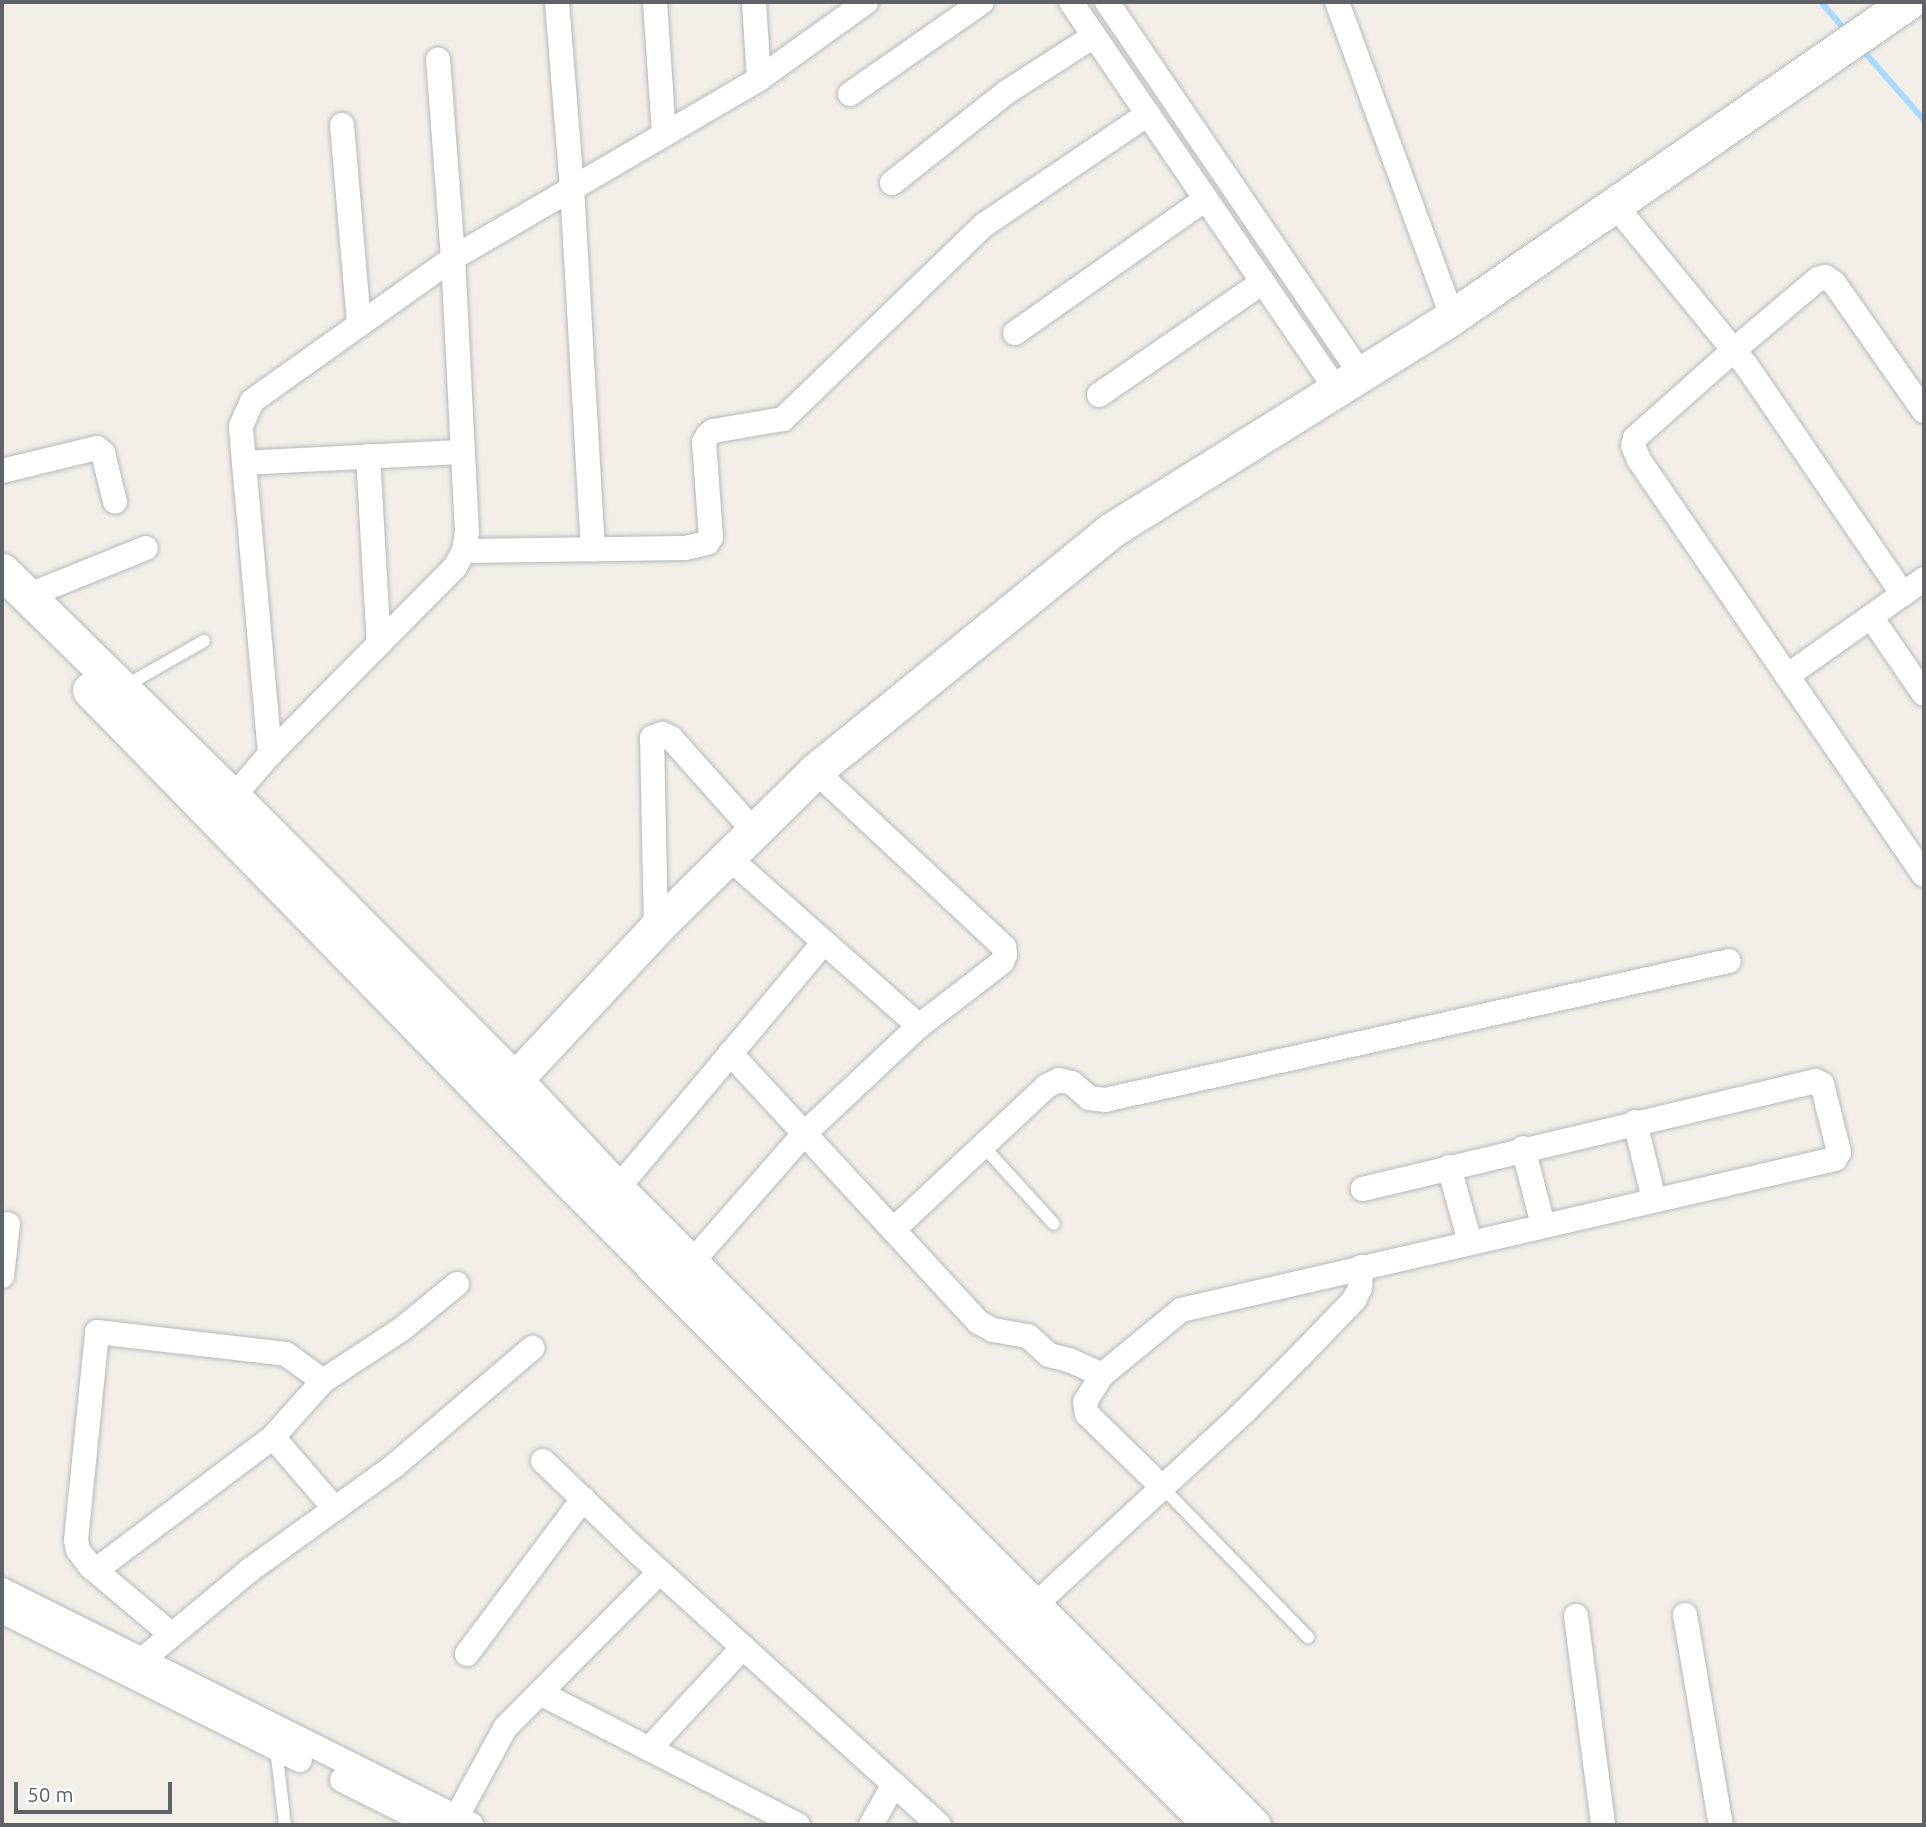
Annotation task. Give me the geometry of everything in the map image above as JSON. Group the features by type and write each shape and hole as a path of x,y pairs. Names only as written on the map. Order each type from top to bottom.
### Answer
{"main road":[{"path":"504,1091 656,929 815,771 1110,531 1438,325 1900,7"},
{"path":"2,571 14,600 110,710 504,1091 617,1189 1253,1825"},
{"path":"14,600 121,688 233,797 504,1091 1212,1825"}],"street":[{"path":"556,2 572,187 593,549"},
{"path":"655,2 664,135"},
{"path":"754,2 759,79"},
{"path":"270,754 241,426 252,401 453,258 759,79 866,2"},
{"path":"850,94 982,2"},
{"path":"1071,2 1263,282 1348,382"},
{"path":"1107,2 1208,148 1348,382"},
{"path":"1337,2 1438,325"},
{"path":"892,183 1007,92 1094,36"},
{"path":"233,797 270,754 456,567 464,551 467,533 453,258 438,60"},
{"path":"464,551 685,548 707,544 710,537 704,442 708,435 713,431 783,419 984,225 1148,114"},
{"path":"342,125 359,323"},
{"path":"1182,165 1208,148"},
{"path":"1015,333 1206,199"},
{"path":"1614,204 1734,350 1903,594"},
{"path":"1924,411 1834,283 1825,277 1818,279 1734,350 1635,438 1633,446 1639,460 1924,875"},
{"path":"1099,395 1263,282"},
{"path":"2,471 97,448 103,453 115,502"},
{"path":"244,463 463,452"},
{"path":"368,456 379,644"},
{"path":"14,600 146,548"},
{"path":"1787,676 1924,579"},
{"path":"1871,617 1924,695"},
{"path":"656,929 652,738 662,734 671,738 754,831"},
{"path":"691,1263 806,1133 919,1026 1002,962 1004,947 815,771"},
{"path":"728,857 919,1026"},
{"path":"617,1189 824,942"},
{"path":"893,1230 1046,1086 1059,1080 1072,1083 1089,1098 1105,1100 1729,961"},
{"path":"730,1053 985,1327 1001,1333 1028,1336 1049,1355 1069,1360 1102,1375"},
{"path":"1161,1486 1087,1414 1085,1402 1102,1375 1181,1310 1835,1159 1839,1152 1822,1083 1816,1081 1523,1148 1363,1189"},
{"path":"1635,1122 1654,1200"},
{"path":"1523,1148 1543,1225"},
{"path":"1449,1167 1470,1242"},
{"path":"2,1276 8,1224"},
{"path":"1034,1605 1244,1412 1354,1300 1360,1289 1362,1267"},
{"path":"96,1570 274,1437 323,1381 401,1329 457,1284"},
{"path":"172,1635 83,1558 76,1540 97,1332 286,1354 323,1381"},
{"path":"142,1660 250,1570 394,1466 532,1348"},
{"path":"274,1437 335,1509"},
{"path":"543,1461 660,1572 939,1825"},
{"path":"467,1654 583,1499"},
{"path":"2,1611 92,1645 142,1660 464,1821 501,1735 660,1572"},
{"path":"2,1590 92,1645 276,1748 432,1825"},
{"path":"1685,1615 1721,1825"},
{"path":"1576,1616 1603,1825"},
{"path":"649,1749 743,1647"},
{"path":"540,1693 798,1825"},
{"path":"871,1825 894,1784"}],"lane":[{"path":"121,688 204,641"},
{"path":"983,1146 1054,1224"},
{"path":"1161,1486 1308,1637"},
{"path":"276,1748 285,1825"}],"waterway":[{"path":"1821,2 1847,32"},
{"path":"1861,48 1924,120"}]}
